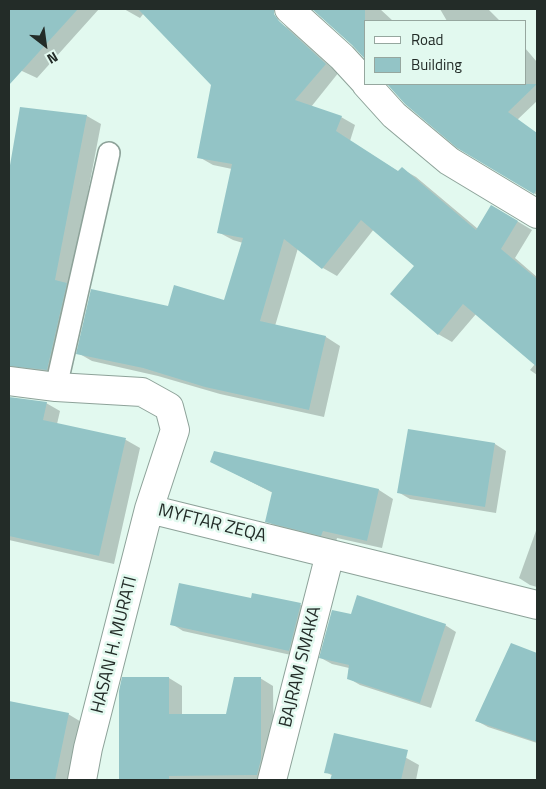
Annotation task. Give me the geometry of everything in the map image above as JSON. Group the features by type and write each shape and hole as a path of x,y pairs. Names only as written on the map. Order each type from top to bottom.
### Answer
{"street":[{"path":"289,9 342,56 364,82"},
{"path":"367,85 394,115 449,161 537,214"},
{"name":"MYFTAR ZEQA","path":"9,381 56,387 142,392 169,407 175,430 150,509 537,605"},
{"name":"HASAN H. MURATI","path":"82,780 88,748 150,509"},
{"name":"BAJRAM SMAKA","path":"272,780 330,554"}],"lane":[{"path":"56,387 109,152"}],"building":[{"path":"9,9 78,9 9,85"},
{"path":"138,9 274,9 274,14 279,21 326,64 295,100 342,116 336,131 398,171 402,167 476,230 491,205 518,221 501,249 537,279 537,367 463,304 438,335 390,294 414,266 361,220 322,269 284,239 260,321 326,336 309,410 205,387 143,368 76,354 91,289 168,306 174,285 224,300 243,238 217,233 232,164 197,158 211,85"},
{"path":"312,9 365,9 364,58"},
{"path":"537,84 508,112 537,133 537,189 534,194 457,148 405,104 388,85"},
{"path":"20,107 87,115 55,280 67,283 47,370 9,366 9,171"},
{"path":"9,397 47,402 43,420 126,438 99,556 9,536"},
{"path":"408,429 495,443 485,507 397,493"},
{"path":"214,451 379,489 367,541 323,531 321,536 265,522 272,492 210,462"},
{"path":"179,583 251,598 252,593 301,603 289,651 170,625"},
{"path":"357,595 446,624 420,703 347,679 349,665 319,658 332,610 351,614"},
{"path":"511,643 537,653 537,742 475,721"},
{"path":"122,677 169,677 169,714 226,714 234,677 261,677 261,759 257,775 169,776 169,780 119,780 119,691"},
{"path":"9,701 69,713 55,780 9,780"},
{"path":"334,733 408,750 401,780 330,780 332,774 324,773"}]}
